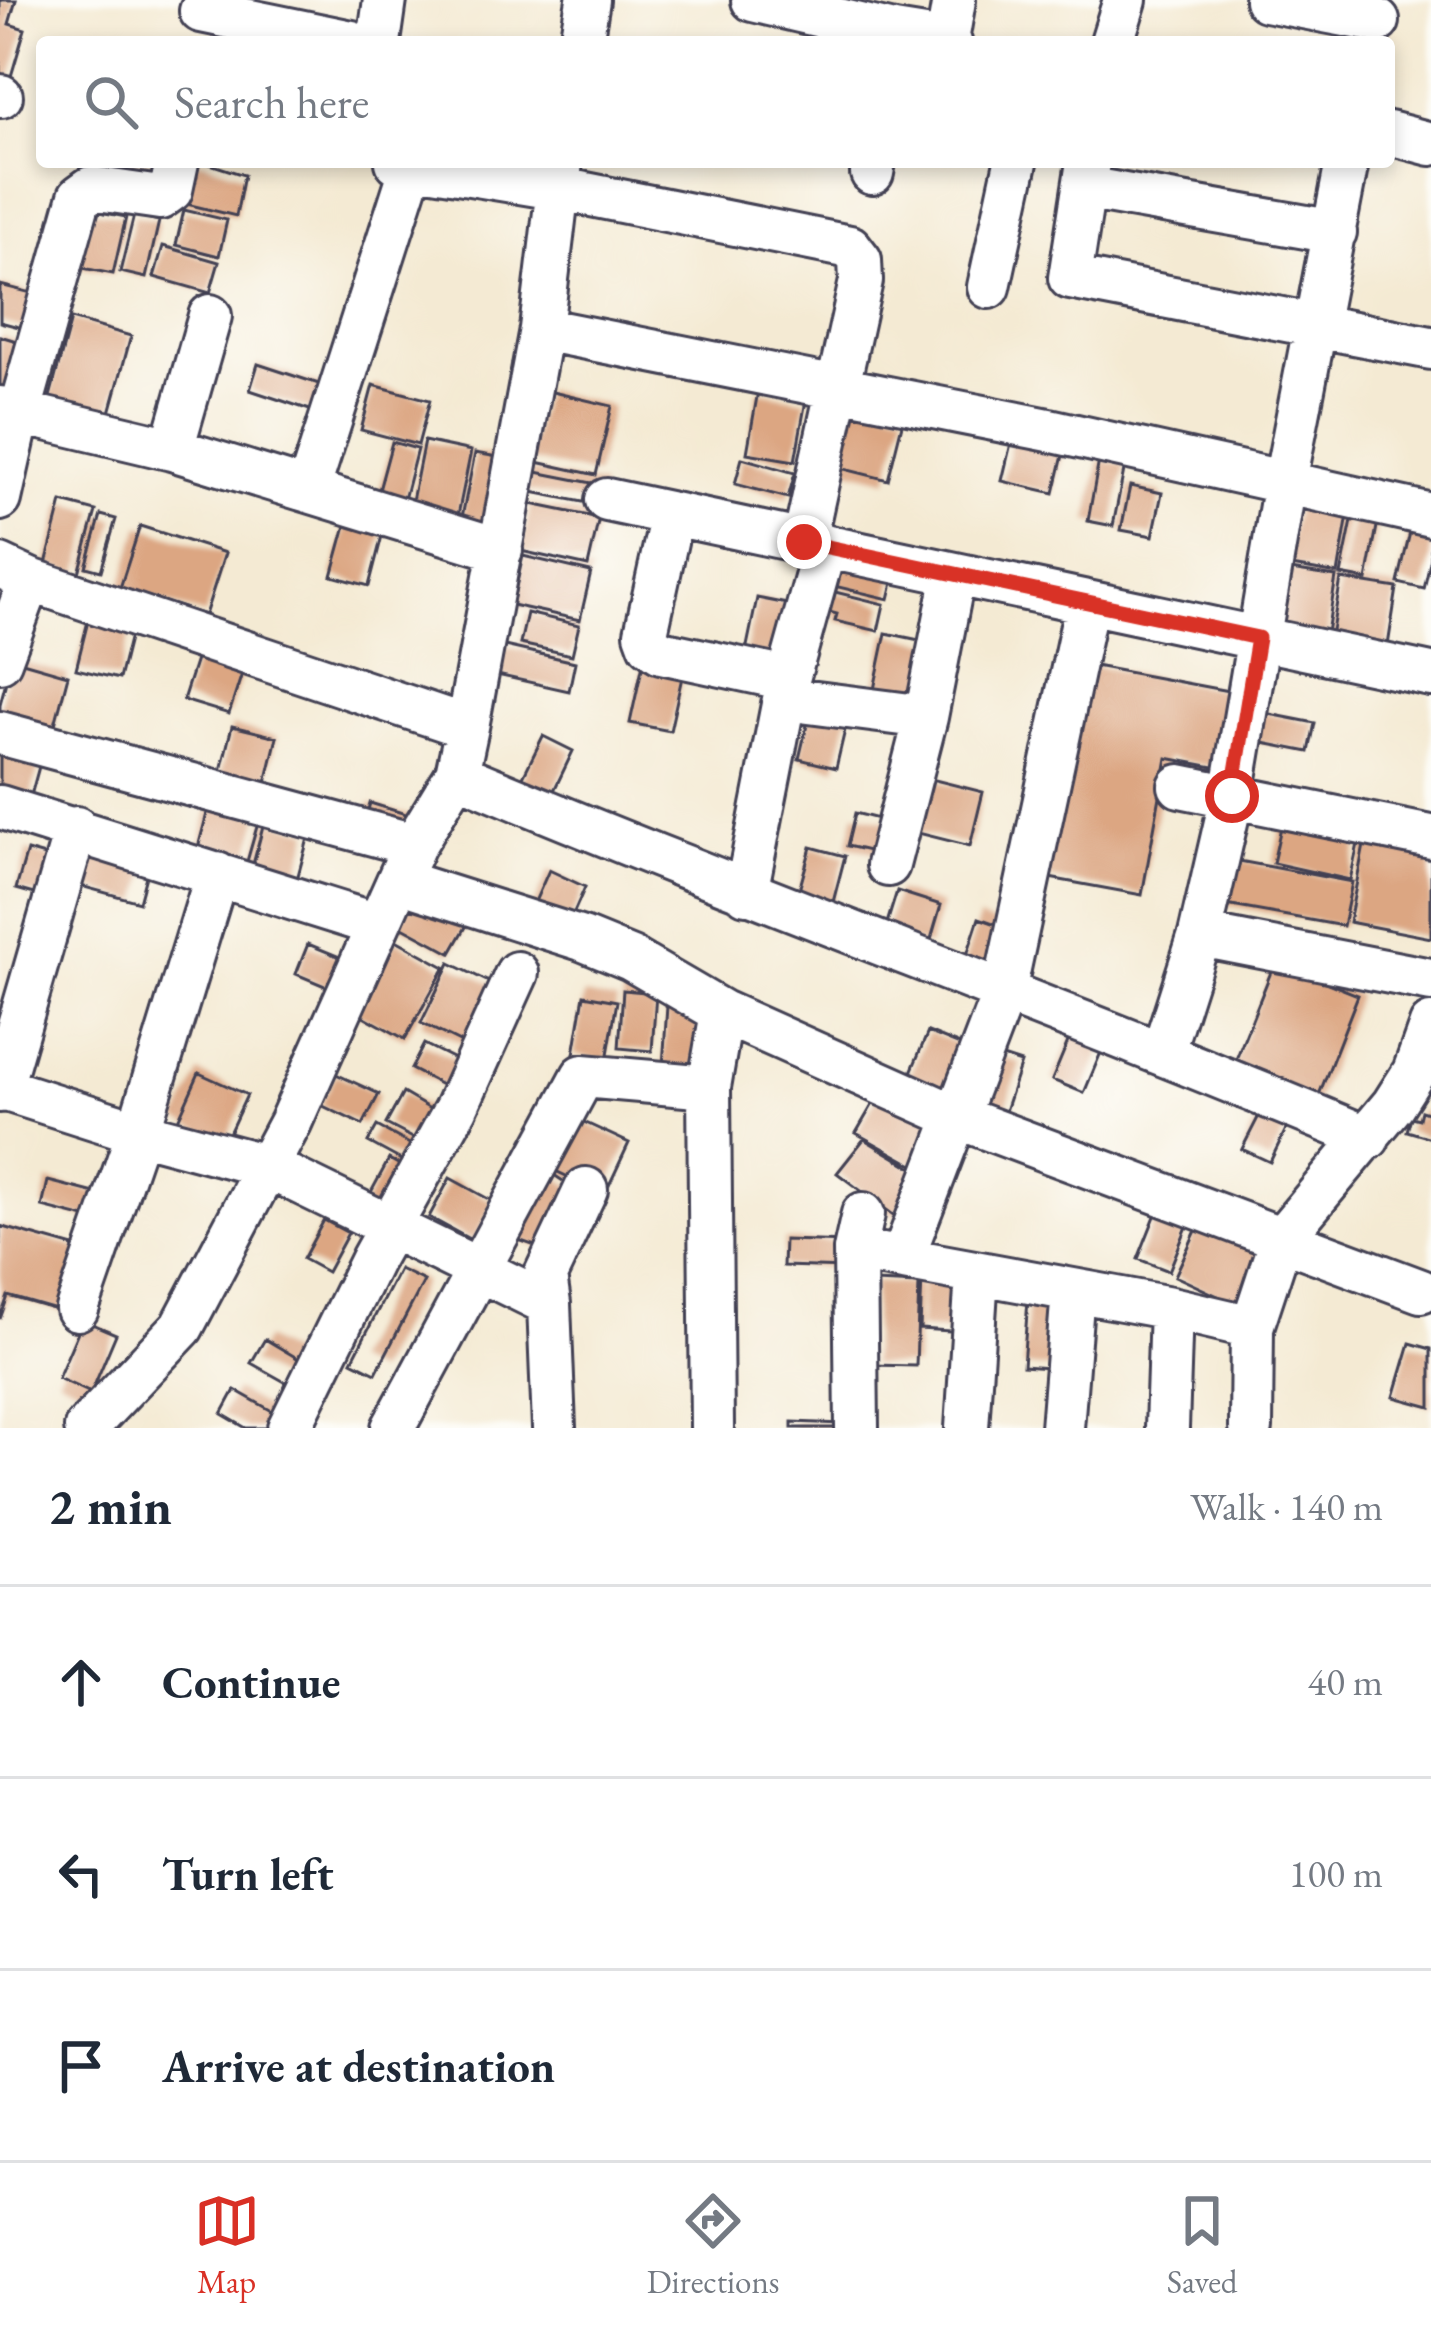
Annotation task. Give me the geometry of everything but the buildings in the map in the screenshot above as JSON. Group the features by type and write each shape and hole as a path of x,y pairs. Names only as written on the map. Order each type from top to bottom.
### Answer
{"street":[{"path":"380,36 385,0"},
{"path":"582,36 588,0"},
{"path":"949,36 954,0"},
{"path":"1114,36 1125,0"},
{"path":"1266,0 1377,21"},
{"path":"776,2 886,36"},
{"path":"200,18 314,36"},
{"path":"1395,135 1431,144"},
{"path":"0,499 9,411 80,196 92,188 166,196 172,190 176,168"},
{"path":"308,490 403,168"},
{"path":"460,168 559,175 850,247 860,260 861,281 836,387 814,544 746,893"},
{"path":"989,287 1015,168"},
{"path":"1163,1052 1200,934 1232,796 1285,482 1346,168"},
{"path":"86,1428 182,1327 290,1123 377,925 457,774 542,328 559,175"},
{"path":"1335,232 1086,175 1070,278 1431,349"},
{"path":"172,449 210,316"},
{"path":"542,328 1431,515"},
{"path":"9,411 172,449 501,550"},
{"path":"607,500 1431,675"},
{"path":"672,514 646,633 650,644 661,652 786,689 926,717"},
{"path":"0,661 15,573 467,727"},
{"path":"888,865 926,717 954,574"},
{"path":"902,1259 1004,992 1087,602"},
{"path":"0,733 407,863 631,959 722,1012 957,1117 1421,1291"},
{"path":"457,774 746,893 1163,1052 1368,1138"},
{"path":"1180,786 1431,837"},
{"path":"0,807 377,925"},
{"path":"76,829 0,1089 266,1166 550,1304"},
{"path":"77,1309 139,1132 217,874"},
{"path":"1200,934 1431,980"},
{"path":"289,1428 456,1108 517,974"},
{"path":"712,1428 710,1087 722,1012"},
{"path":"1251,1428 1252,1327 1281,1239 1368,1138 1414,1072 1431,1025"},
{"path":"393,1428 583,1076 710,1087"},
{"path":"554,1428 550,1304 544,1276 586,1189"},
{"path":"857,1428 859,1232 902,1259 1252,1327"},
{"path":"968,1428 976,1274"},
{"path":"1062,1428 1073,1291"},
{"path":"1167,1428 1171,1308"}],"route":[{"path":"804,542 1258,638 1232,796"}]}
